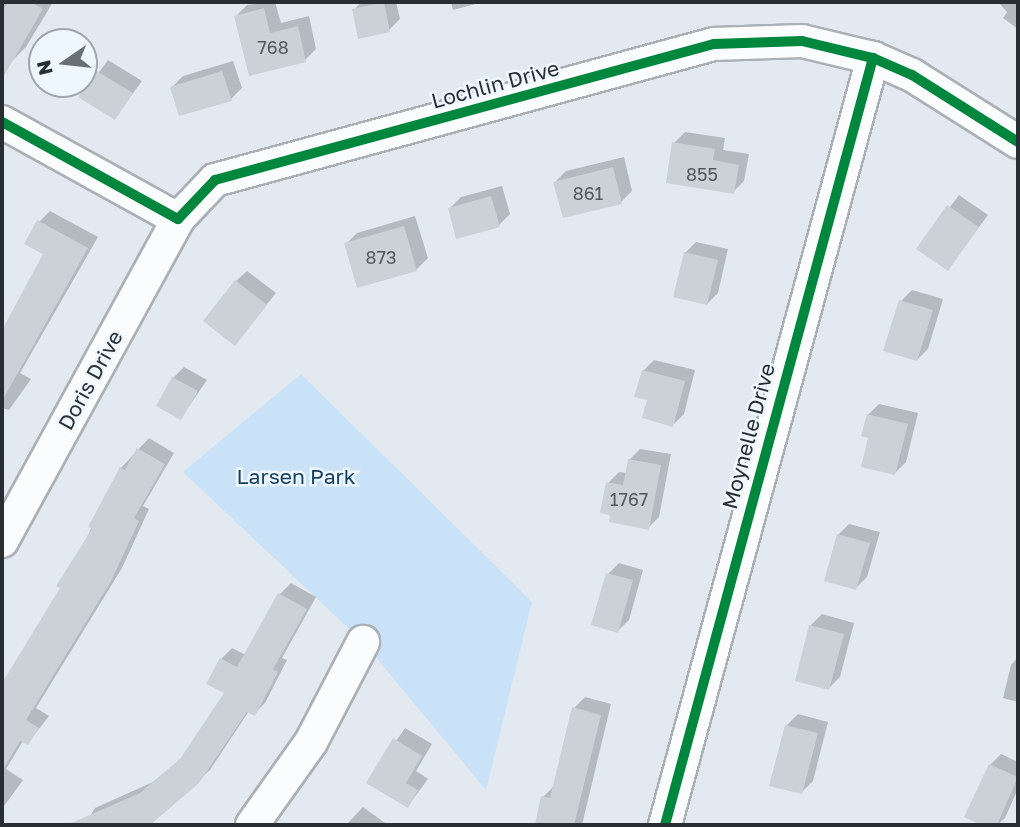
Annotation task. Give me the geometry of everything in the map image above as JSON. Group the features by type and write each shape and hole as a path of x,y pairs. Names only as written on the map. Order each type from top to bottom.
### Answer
{"street":[{"name":"Lochlin Drive","path":"178,219 215,180 714,44 802,41 873,58 912,75 1018,142"},
{"name":"Moynelle Drive","path":"665,825 873,58"},
{"path":"2,122 178,219"},
{"name":"Doris Drive","path":"2,541 178,219"},
{"path":"252,825 311,742 363,642"}],"green space":[{"name":"Larsen Park","path":"301,374 532,602 486,790 363,642 183,472"}],"building":[{"path":"8,2 31,2 43,9 32,28 28,28 28,35 2,79 2,12"},
{"path":"384,2 390,32 358,39 352,9"},
{"path":"264,8 270,33 298,26 306,62 249,76 234,16"},
{"path":"222,71 232,101 179,116 170,87"},
{"path":"98,72 133,93 115,120 80,98 98,98"},
{"path":"672,142 715,149 713,160 739,165 734,194 666,183"},
{"path":"613,167 622,204 563,218 553,182"},
{"path":"491,196 500,227 456,239 448,208"},
{"path":"947,205 979,227 948,271 916,249"},
{"path":"37,220 88,248 2,401 2,330 43,254 24,244"},
{"path":"404,226 417,271 357,288 344,243"},
{"path":"684,252 718,260 707,305 673,297"},
{"path":"235,280 267,305 235,346 203,321"},
{"path":"899,300 933,310 917,361 883,351"},
{"path":"642,370 685,381 673,427 642,418 647,400 634,397"},
{"path":"172,377 198,391 181,420 156,406"},
{"path":"867,414 908,424 895,475 861,467 868,438 861,436"},
{"path":"137,448 165,464 134,518 139,521 111,581 26,720 39,728 28,745 20,741 2,771 2,683 60,588 56,586 92,529 88,527 120,467 125,470"},
{"path":"628,459 661,465 649,530 609,522 610,515 600,513 606,482 623,485"},
{"path":"837,534 870,543 856,590 824,581"},
{"path":"606,573 633,580 618,633 591,625"},
{"path":"278,593 307,609 273,669 278,672 255,716 247,712 199,783 150,825 67,825 140,793 180,759 224,693 206,684 220,658 237,667"},
{"path":"809,625 844,634 829,690 795,681"},
{"path":"572,707 601,715 574,825 535,825 541,796 550,798"},
{"path":"785,725 818,733 802,794 769,786"},
{"path":"393,738 422,756 406,783 418,790 408,808 366,783"},
{"path":"989,764 1018,777 997,825 982,825 964,817"}],"cycle path":[{"path":"2,122 178,219 215,180 714,44 802,41 873,58 912,75 1018,142"},
{"path":"665,825 873,58"}]}
